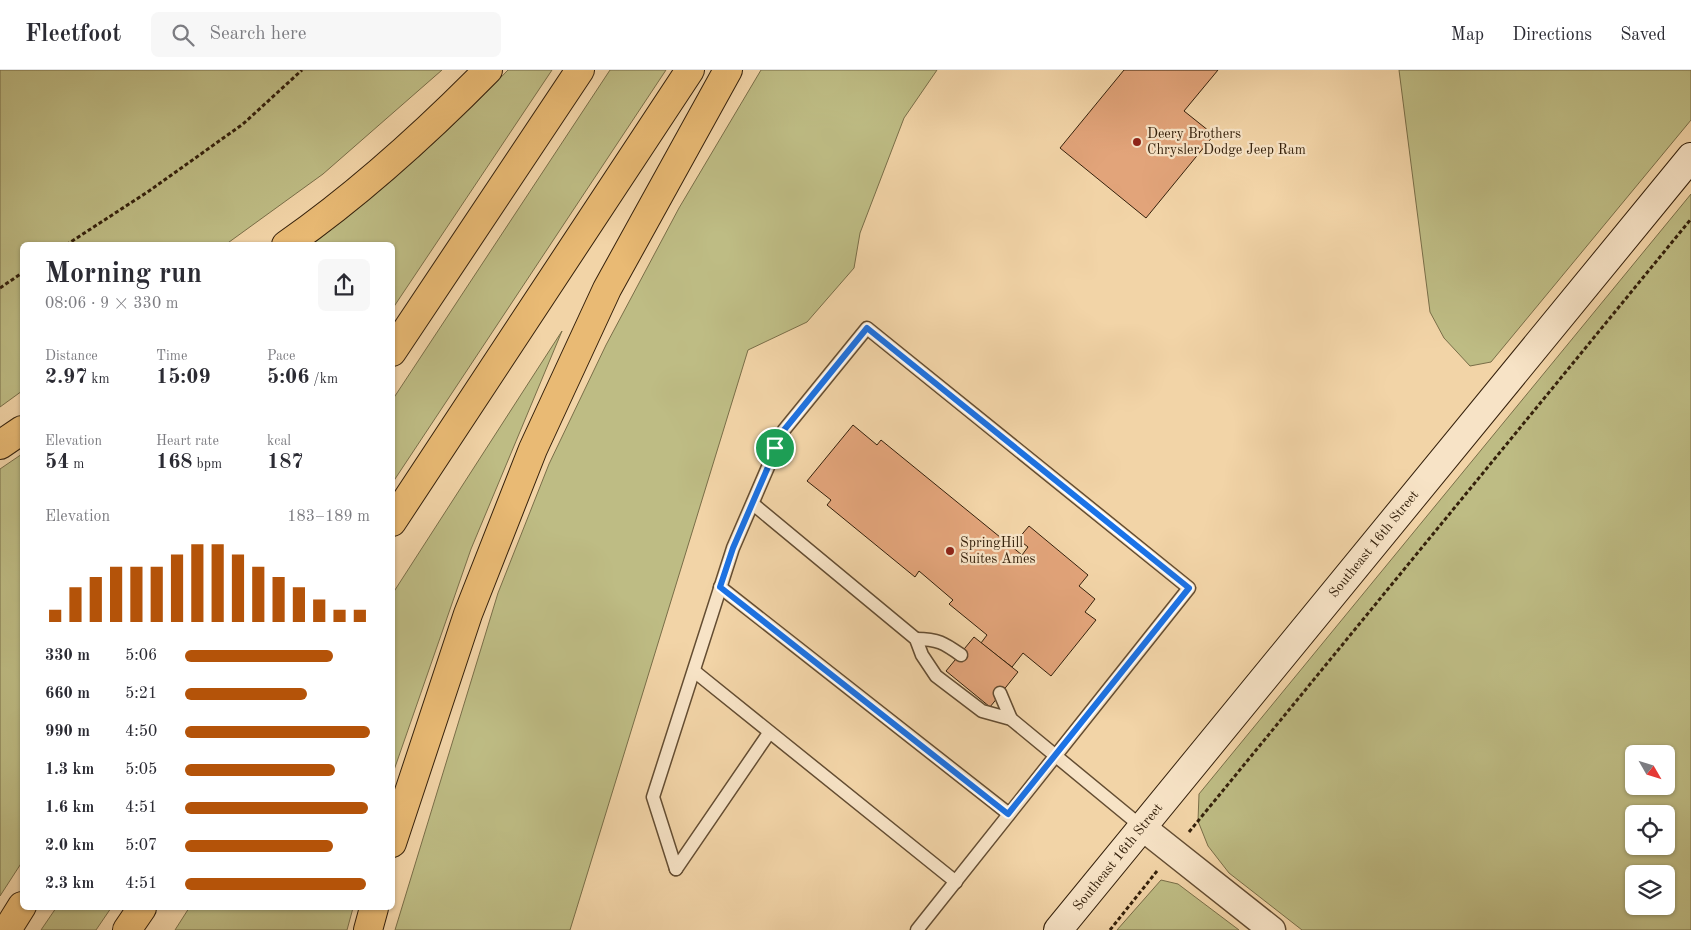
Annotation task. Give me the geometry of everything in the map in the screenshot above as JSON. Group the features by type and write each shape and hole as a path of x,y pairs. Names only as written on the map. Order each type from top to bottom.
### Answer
{"highway":[{"path":"290,242 351,197 412,143 488,70"},
{"path":"395,348 580,70"},
{"path":"395,517 690,70"},
{"path":"395,834 468,614 533,449 607,289 728,70"},
{"path":"0,446 20,431"},
{"path":"7,930 20,909"},
{"path":"127,930 141,910"},
{"path":"368,930 373,910"}],"main road":[{"name":"Southeast 16th Street","path":"1058,930 1691,157"}],"street":[{"path":"1142,827 1272,930"}],"lane":[{"path":"769,733 676,869 653,797 733,548 784,430 867,328 1189,588 1008,814 918,930"},
{"path":"753,504 916,639 922,655 936,676 982,710 1011,718 1142,827"},
{"path":"720,587 1008,814"},
{"path":"916,639 933,639 944,643 961,655"},
{"path":"694,671 956,882"},
{"path":"1000,693 1011,718"}],"path":[{"path":"71,242 149,191 243,124 302,70"},
{"path":"1198,821 1691,219"},
{"path":"0,288 20,274"},
{"path":"1110,930 1150,880"}],"shaded area":[{"path":"0,70 442,70 323,174 229,242 20,242 20,392 0,407"},
{"path":"508,70 552,70 395,305 395,242 315,242 413,162"},
{"path":"610,70 666,70 395,479 395,396"},
{"path":"761,70 937,70 904,118 860,233 854,268 807,322 748,350 570,930 395,930 498,593 549,464 606,345 679,208"},
{"path":"1399,70 1691,70 1691,120 1491,362 1470,366 1444,338 1430,312"},
{"path":"1691,194 1691,930 1302,930 1229,873 1208,846 1198,821 1199,794"},
{"path":"562,331 471,549 395,767 395,590"},
{"path":"20,455 20,865 0,896 0,469"},
{"path":"1161,880 1178,884 1239,930 1117,930"},
{"path":"55,910 110,910 96,930 41,930"},
{"path":"188,910 352,910 347,930 175,930"}],"building":[{"name":"Deery Brothers Chrysler Dodge Jeep Ram","path":"1124,70 1218,70 1184,111 1214,135 1146,218 1060,148"},
{"name":"SpringHill Suites Ames","path":"853,425 877,445 881,440 1022,555 1028,547 1018,539 1029,526 1088,575 1079,586 1095,599 1085,612 1096,620 1051,676 1023,653 1012,667 981,643 987,635 949,604 953,600 919,571 915,577 827,505 831,500 807,481"},
{"path":"974,637 1018,672 990,707 946,671"}],"place":[{"name":"Deery Brothers Chrysler Dodge Jeep Ram","path":"1137,142"},
{"name":"SpringHill Suites Ames","path":"950,551"}],"route":[{"path":"867,328 1189,588 1008,814 720,587 733,548 775,448 784,430 867,328"}]}
